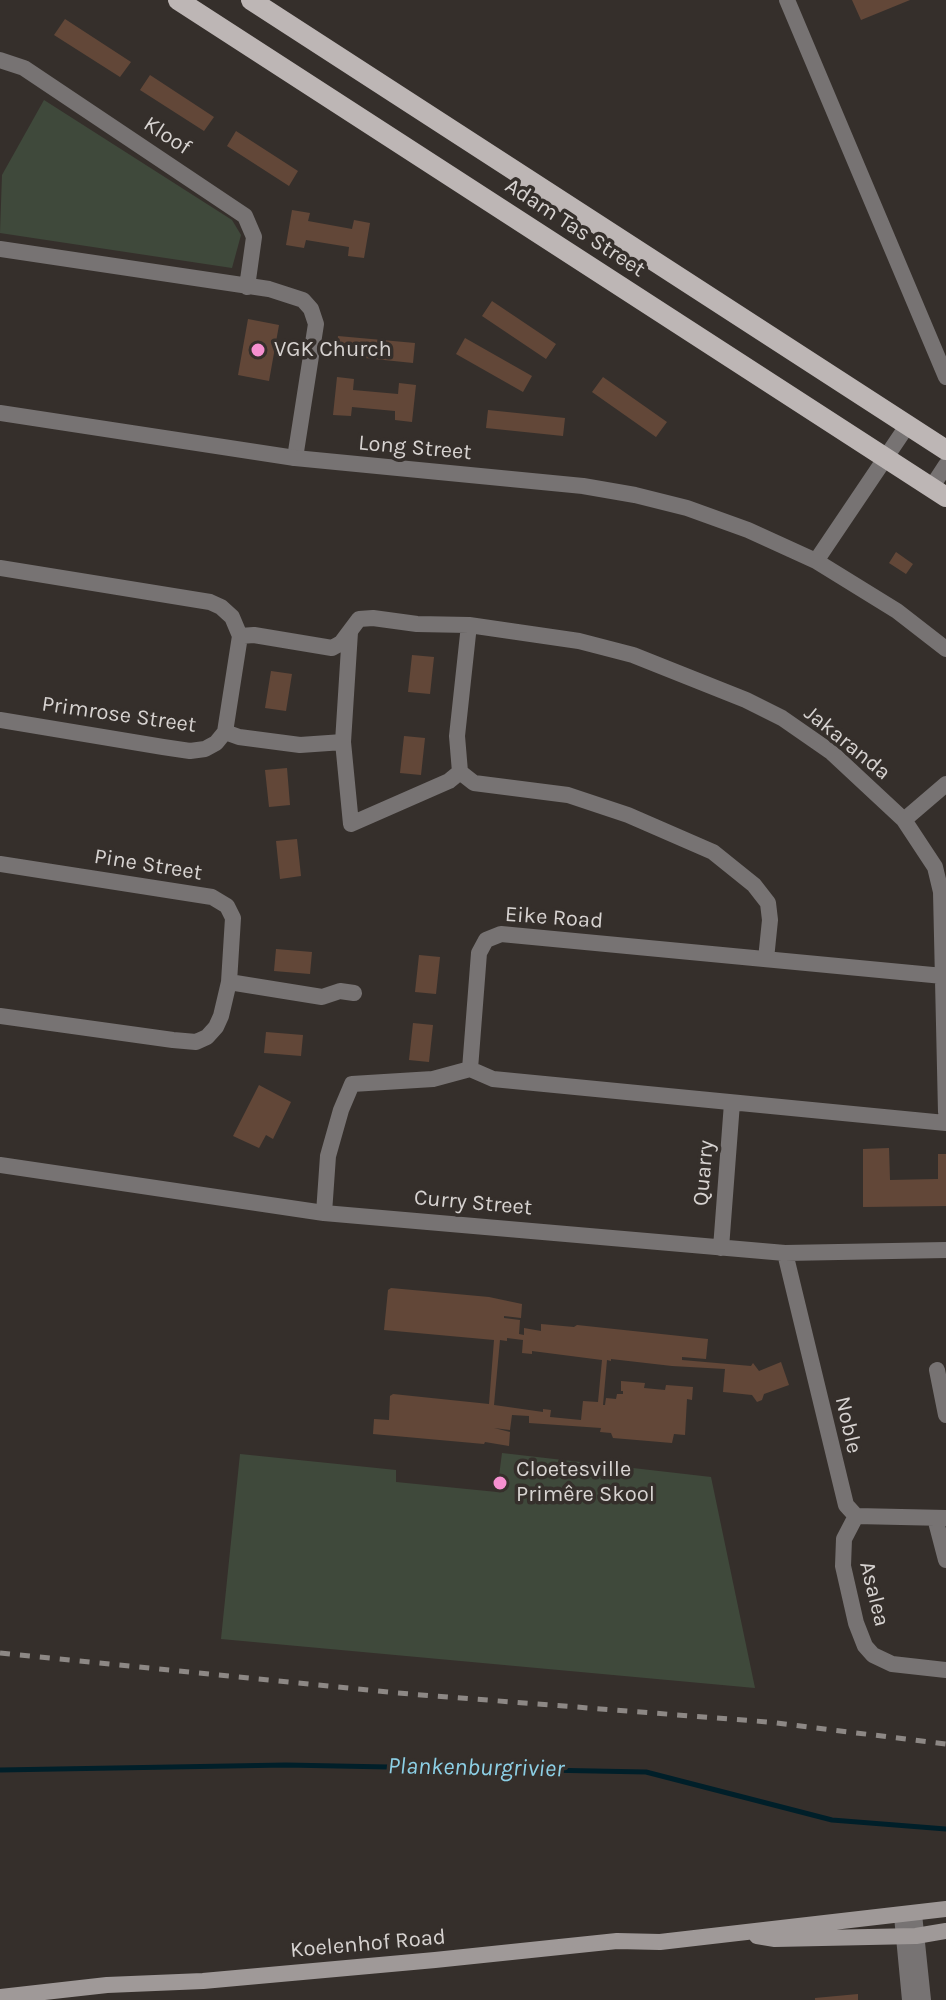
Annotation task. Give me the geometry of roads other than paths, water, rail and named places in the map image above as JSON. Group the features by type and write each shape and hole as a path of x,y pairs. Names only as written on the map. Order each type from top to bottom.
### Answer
{"main road":[{"name":"Adam Tas Street","path":"178,0 938,492"},
{"name":"Adam Tas Street","path":"251,0 946,450"},
{"name":"Koelenhof Road","path":"0,1997 107,1985 203,1981 435,1960 617,1941 660,1942 946,1909"},
{"name":"Koelenhof Road","path":"740,1934 775,1939 910,1936 946,1931"}],"street":[{"path":"787,0 946,377"},
{"name":"Kloof","path":"0,60 24,68 245,216 254,237 247,287"},
{"path":"0,249 279,292 303,300 311,309 316,324 295,458"},
{"name":"Long Street","path":"0,413 295,458 583,486 635,495 687,508 748,530 816,561 884,602 946,649"},
{"path":"816,561 907,426"},
{"path":"938,492 946,465"},
{"path":"0,568 210,602 232,617 240,636 254,635 332,648 350,632"},
{"name":"Jakaranda","path":"350,632 359,619 367,618 417,624 469,625 579,641 633,655 746,700 782,718 831,752 904,820 938,876 946,1112"},
{"path":"469,625 457,736 460,772 474,783 568,795 628,815 713,852 754,885 768,903 770,920 766,959"},
{"path":"350,632 343,742 351,824 449,781 460,772"},
{"name":"Primrose Street","path":"0,720 190,751 205,749 216,743 225,732 240,636"},
{"path":"225,732 239,737 300,745 343,742"},
{"path":"904,820 946,784"},
{"name":"Pine Street","path":"0,864 212,897 227,906 233,918 229,982 221,1016 207,1037 196,1042 0,1016"},
{"name":"Eike Road","path":"470,1069 477,963 482,947 492,936 514,934 943,976"},
{"path":"229,982 322,997 340,991 354,993"},
{"path":"324,1213 328,1156 344,1100 352,1084 433,1079 470,1069 493,1079 946,1123"},
{"name":"Quarry","path":"721,1248 732,1103"},
{"name":"Curry Street","path":"0,1165 324,1213 785,1253 946,1250"},
{"name":"Noble","path":"785,1253 842,1497 856,1516"},
{"path":"937,1370 946,1415"},
{"path":"856,1516 941,1518 946,1560"},
{"name":"Asalea","path":"856,1516 844,1539 843,1566 856,1623 865,1646 873,1655 892,1664 946,1670"},
{"path":"908,1915 921,1998"}],"waterway":[{"name":"Plankenburgrivier","path":"0,1770 286,1765 646,1772 832,1820 946,1829"}],"railway":[{"path":"0,1653 397,1693 768,1722 946,1744"}],"place":[{"name":"VGK Church","path":"258,350"},
{"name":"Cloetesville Primêre Skool","path":"500,1483"}]}
